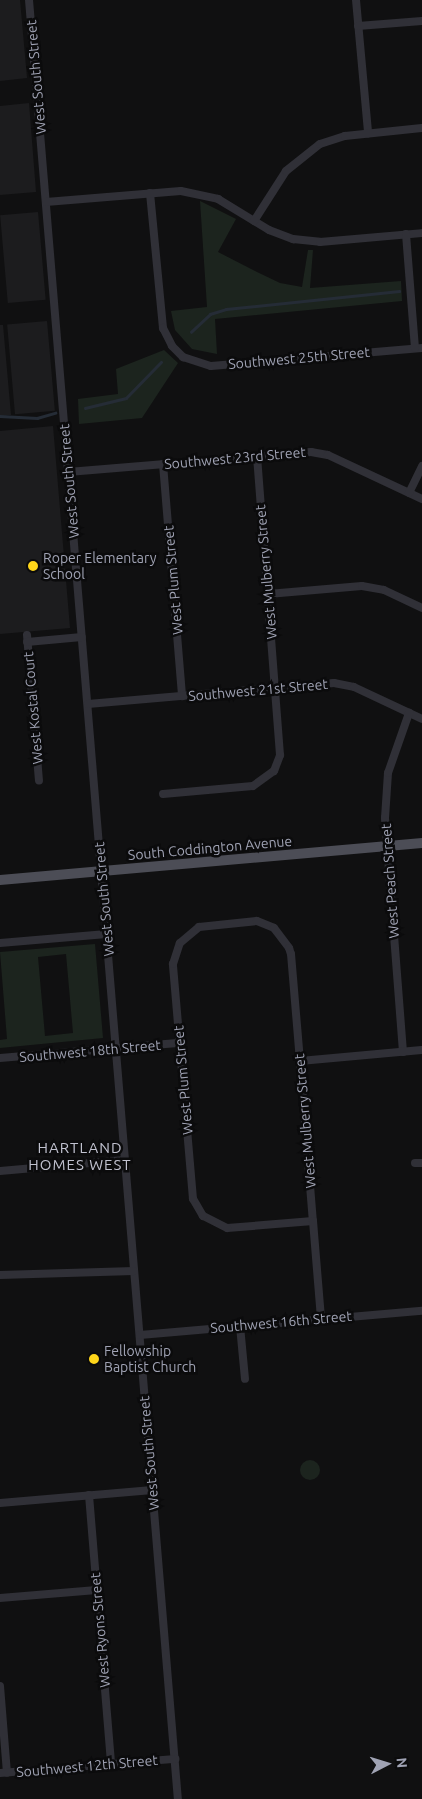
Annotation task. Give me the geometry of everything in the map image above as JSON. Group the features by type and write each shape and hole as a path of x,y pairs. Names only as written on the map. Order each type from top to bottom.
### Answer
{"main road":[{"name":"South Coddington Avenue","path":"0,880 422,843"}],"street":[{"name":"West South Street","path":"29,0 178,1799"},
{"path":"356,0 368,133"},
{"path":"358,26 422,21"},
{"path":"254,221 286,171 308,151 332,139 368,133 422,128"},
{"path":"46,202 181,190 207,195 281,235 307,241 422,233"},
{"name":"Southwest 25th Street","path":"150,193 163,328 179,353 192,361 212,366 419,348"},
{"path":"406,234 419,348"},
{"name":"Southwest 23rd Street","path":"68,472 320,452 422,499"},
{"name":"West Mulberry Street","path":"163,794 242,789 261,782 275,772 281,748 257,456"},
{"name":"West Plum Street","path":"163,464 182,696"},
{"path":"409,493 422,466"},
{"path":"268,594 362,586 384,590 422,608"},
{"name":"West Kostal Court","path":"38,781 27,639 82,637"},
{"name":"Southwest 21st Street","path":"88,704 345,684 422,719"},
{"name":"West Peach Street","path":"403,1052 385,818 388,773 409,713"},
{"name":"West Plum Street","path":"274,928 250,920 208,924 193,930 180,943 174,964 192,1190 203,1216 217,1225 233,1228 313,1221"},
{"name":"West Mulberry Street","path":"274,928 285,939 291,954 321,1318"},
{"path":"0,943 107,934"},
{"name":"Southwest 18th Street","path":"0,1058 180,1043"},
{"path":"300,1061 422,1050"},
{"path":"0,1171 125,1160"},
{"path":"0,1275 134,1272"},
{"name":"Southwest 16th Street","path":"140,1335 422,1310"},
{"path":"240,1326 245,1379"},
{"path":"0,1503 152,1490"},
{"name":"West Ryons Street","path":"89,1495 111,1764"},
{"path":"0,1598 97,1590"},
{"path":"0,1686 4,1773"},
{"name":"Southwest 12th Street","path":"4,1773 174,1758"}],"shaded area":[{"path":"0,0 20,0 27,78 0,81"},
{"path":"29,103 36,192 0,195 0,106"},
{"path":"200,201 236,219 218,252 257,272 280,283 302,287 308,250 313,250 310,288 401,281 402,301 215,319 217,354 192,349 175,330 171,311 207,307"},
{"path":"38,212 46,300 8,303 0,215"},
{"path":"47,321 55,411 15,414 7,324"},
{"path":"0,325 3,325 11,415 0,416"},
{"path":"164,350 178,363 142,418 79,424 78,399 118,394 116,369"},
{"name":"Roper Elementary School","path":"53,426 70,628 0,634 0,431"},
{"path":"95,944 103,1038 0,1048 0,1040 7,1039 0,952","holes":["66,954 73,1033 45,1036 38,957"]},
{"path":"310,1460 317,1463 320,1470 317,1477 310,1480 303,1477 300,1470 303,1463"}],"waterway":[{"path":"191,332 210,314 226,309 399,291"},
{"path":"85,408 126,398 161,362"},
{"path":"0,416 37,418 55,413"}],"place":[{"name":"Roper Elementary School","path":"33,566"},
{"name":"Fellowship Baptist Church","path":"94,1359"}],"district":[{"name":"HARTLAND HOMES WEST","path":"80,1156"}]}
